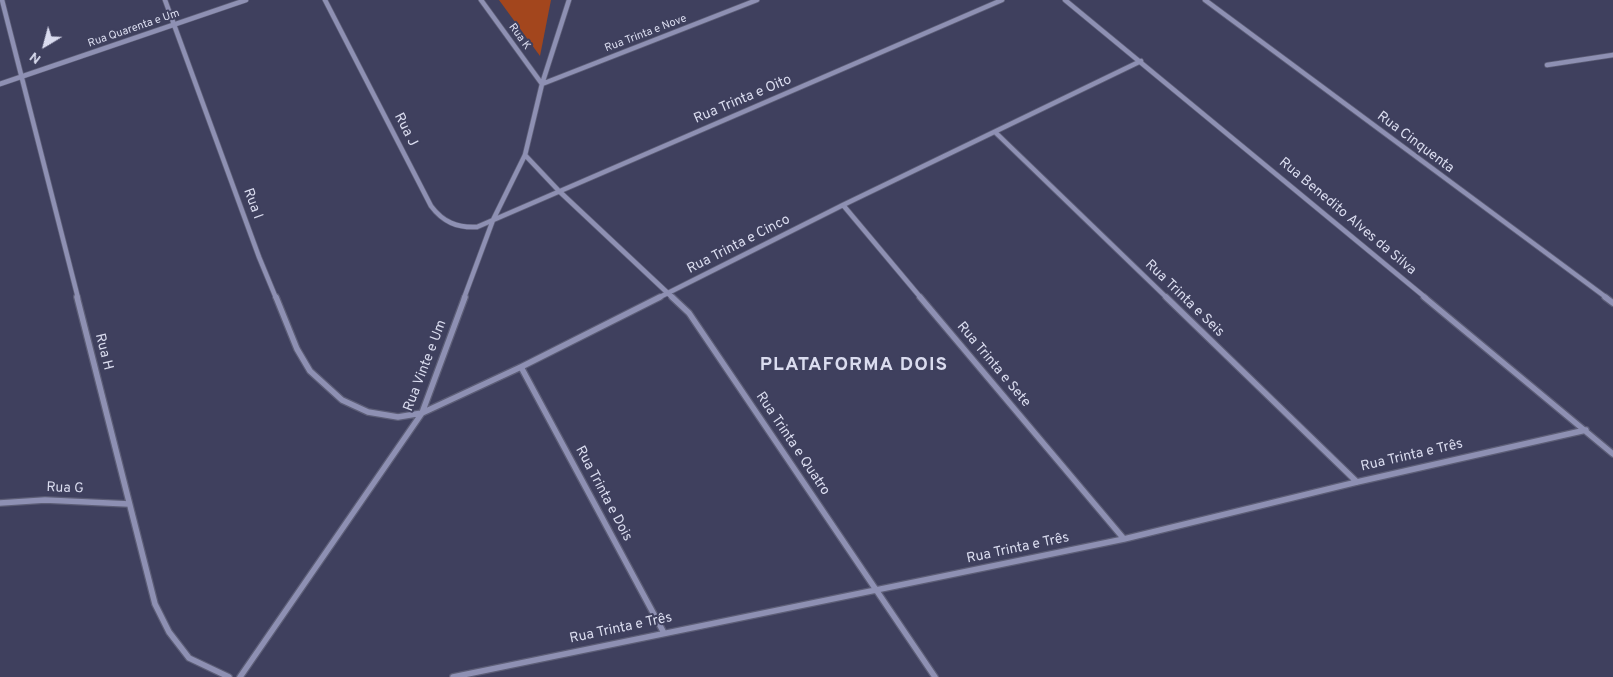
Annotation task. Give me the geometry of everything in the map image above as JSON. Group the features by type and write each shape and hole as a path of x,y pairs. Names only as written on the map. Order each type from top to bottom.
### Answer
{"street":[{"name":"Rua H","path":"2,0 156,604 169,632 189,658 229,677"},
{"name":"Rua I","path":"165,0 259,256 297,349 310,371 342,400"},
{"name":"Rua Quarenta e Um","path":"0,84 246,0"},
{"name":"Rua J","path":"325,0 437,214 455,226 464,228 477,227 493,220"},
{"name":"Rua K","path":"481,0 542,84"},
{"name":"Rua Vinte e Um","path":"240,677 422,413 493,220 525,154 542,84 569,0"},
{"name":"Rua Trinta e Nove","path":"542,84 757,0"},
{"name":"Rua Trinta e Oito","path":"493,220 1002,0"},
{"name":"Rua Benedito Alves da Silva","path":"1065,0 1141,61 1613,454"},
{"name":"Rua Cinquenta","path":"1205,0 1613,303"},
{"path":"1547,64 1613,55"},
{"name":"Rua Trinta e Cinco","path":"342,400 368,412 398,417 422,413 520,368 843,205 1141,61"},
{"name":"Rua Trinta e Seis","path":"995,132 1357,482"},
{"name":"Rua Trinta e Quatro","path":"525,154 559,192 642,270 670,293 689,313 703,331 935,677"},
{"name":"Rua Trinta e Sete","path":"843,205 1124,539"},
{"name":"Rua Trinta e Dois","path":"520,368 664,633"},
{"name":"Rua Trinta e Três","path":"453,677 664,633 877,592 1124,539 1357,482 1586,430"},
{"name":"Rua G","path":"0,503 45,500 130,504"}],"shaded area":[{"path":"499,0 551,0 540,56"}],"district":[{"name":"PLATAFORMA DOIS","path":"854,366"}]}
